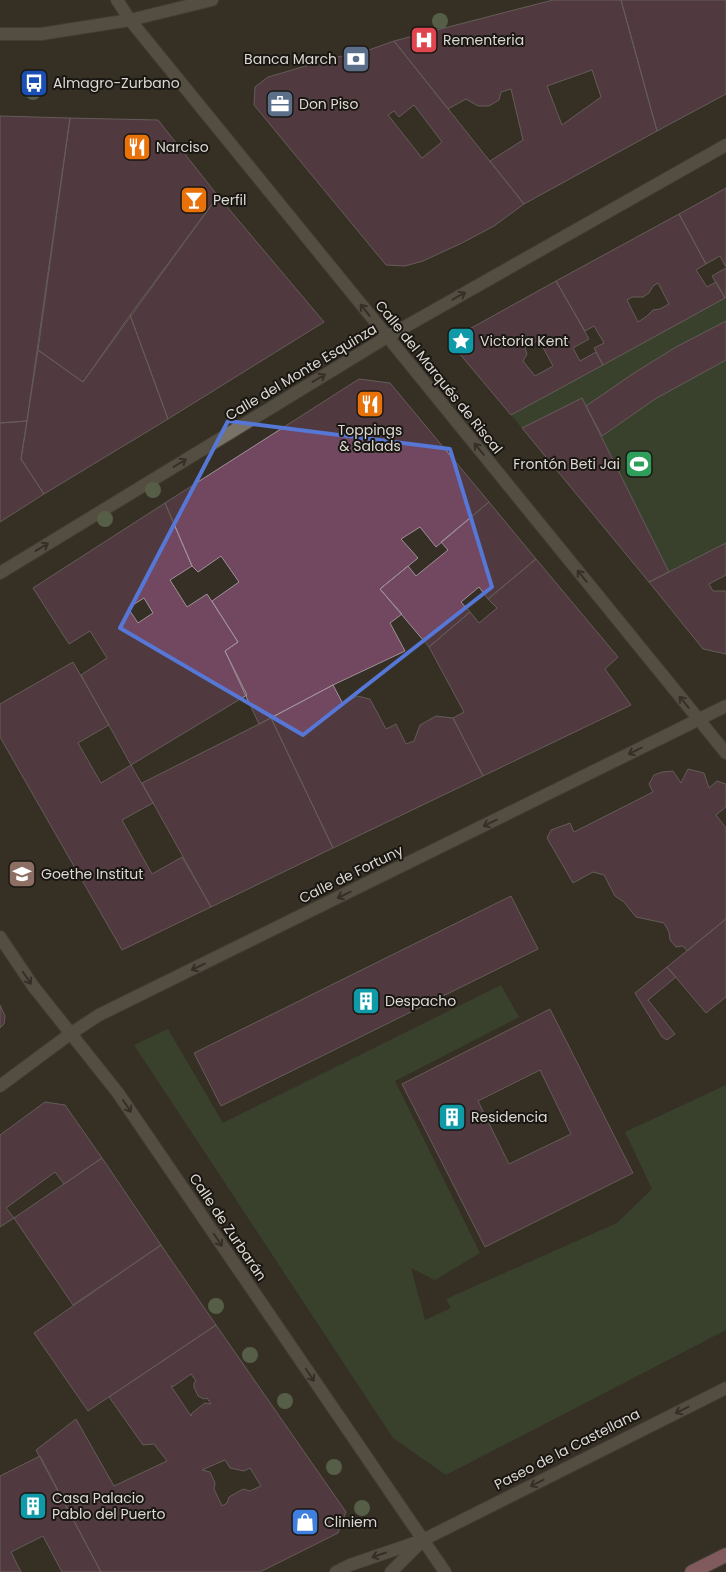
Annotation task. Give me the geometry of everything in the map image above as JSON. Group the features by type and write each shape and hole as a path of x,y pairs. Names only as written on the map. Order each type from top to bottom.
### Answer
{"highway":[{"path":"692,1572 726,1555"}],"street":[{"name":"Calle del Marqués de Riscal","path":"117,0 130,20 726,753"},
{"path":"0,34 41,34 130,20 212,0"},
{"name":"Calle del Monte Esquinza","path":"0,573 387,336 726,145"},
{"name":"Calle de Fortuny","path":"0,1086 70,1034 99,1016 726,706"},
{"name":"Calle de Zurbarán","path":"0,937 32,986 118,1093 445,1572"},
{"name":"Paseo de la Castellana","path":"336,1572 350,1565 423,1540 726,1388"},
{"name":"Paseo de la Castellana","path":"391,1572 423,1540"}],"highlighted area":[{"path":"228,421 450,449 492,587 303,735 120,628"}],"green space":[{"name":"Frontón Beti Jai","path":"726,297 726,543 649,582 511,415"},
{"path":"501,985 519,1017 395,1081 480,1253 435,1280 411,1268 425,1320 451,1308 446,1299 617,1223 652,1189 625,1132 726,1085 726,1330 446,1475 393,1438 134,1045 168,1029 223,1123"}],"building":[{"path":"553,0 621,0 657,131 524,204 490,161 523,140 511,89 501,92 499,100 489,106 478,106 466,99 448,109 394,41","holes":["592,70 601,97 562,125 547,86"]},
{"path":"621,0 726,0 726,94 657,131"},
{"path":"394,41 524,204 494,226 423,261 405,266 386,265 254,105 255,87 268,77 333,58 366,51","holes":["414,105 442,142 422,158 388,115 394,111 399,117"]},
{"path":"0,116 70,118 27,421 0,423"},
{"path":"70,118 158,120 218,196 83,382 38,350"},
{"path":"726,188 726,267 720,256 706,264 679,214"},
{"path":"218,196 324,322 168,419 130,315"},
{"path":"679,214 706,264 696,270 707,287 716,282 725,298 603,365 594,348 604,343 594,326 585,331 556,281","holes":["658,283 669,304 660,309 653,310 638,322 627,300 632,297 643,297"]},
{"path":"726,268 726,297 725,298 712,276"},
{"path":"556,281 589,339 573,348 580,361 596,352 603,365 511,415 459,353 464,332","holes":["539,340 553,366 535,376 523,361 527,354 525,348"]},
{"path":"130,315 168,419 44,494 21,459 38,350 83,382"},
{"path":"726,321 726,360 655,399 602,436 586,406 676,347"},
{"path":"359,379 390,383 489,502 436,547 420,527 401,539 418,558 380,589 402,614 390,623 405,651 333,685 259,724 225,651 238,642 212,601 239,582 221,556 198,572 192,566 165,503"},
{"path":"582,398 669,572 649,582 522,428"},
{"path":"27,421 21,459 44,494 0,522 0,423"},
{"path":"489,502 536,559 488,599 479,587 461,602 470,612 429,647 380,589 408,566 416,576 448,550 441,542"},
{"path":"165,503 192,566 170,580 187,607 207,594 238,642 225,651 247,695 131,765 81,675 107,658 90,631 69,644 33,588","holes":["144,598 153,613 138,623 128,608"]},
{"path":"726,543 726,575 709,584 713,591 726,591 726,654 703,649 649,582"},
{"path":"536,559 618,657 605,669 631,705 483,776 453,718 464,712 429,647 470,612 479,623 497,608 488,599"},
{"path":"73,662 109,725 78,743 101,783 131,765 153,803 122,820 152,874 182,857 211,907 122,950 0,737 0,704"},
{"path":"333,685 343,704 357,696 370,699 386,729 396,724 406,744 414,741 420,725 436,716 453,718 483,776 333,848 271,718"},
{"path":"271,718 333,848 211,907 142,783"},
{"path":"688,769 704,773 709,788 717,781 726,784 726,807 716,815 726,828 726,919 687,951 683,946 676,947 670,940 669,932 664,923 636,917 624,902 615,896 604,875 593,872 573,883 547,838 551,830 570,823 574,832 653,792 649,784 654,775 673,771 681,783"},
{"name":"Despacho","path":"511,896 538,949 221,1106 194,1053"},
{"path":"726,919 726,997 706,1013 667,967"},
{"path":"667,967 676,977 648,1000 675,1034 667,1040 662,1037 635,993"},
{"path":"0,1005 5,1016 4,1024 0,1028"},
{"name":"Residencia","path":"550,1009 633,1173 485,1247 402,1084","holes":["540,1070 571,1134 509,1164 478,1101"]},
{"path":"45,1102 65,1105 102,1158 64,1184 55,1172 6,1208 14,1218 0,1227 0,1135"},
{"path":"102,1158 161,1245 73,1305 14,1218"},
{"path":"161,1245 216,1325 88,1411 34,1333"},
{"path":"216,1325 346,1512 338,1533 260,1572 101,1572 36,1450 76,1419 114,1486 167,1461 154,1444 143,1445 109,1397","holes":["191,1374 196,1381 194,1387 198,1396 204,1399 207,1398 211,1404 205,1403 192,1413 191,1416 171,1386 174,1386","225,1460 230,1468 244,1471 250,1468 261,1486 250,1491 243,1489 229,1497 227,1503 222,1506 214,1489 215,1483 210,1472 202,1470"]},
{"name":"Casa Palacio Pablo del Puerto","path":"40,1456 101,1572 62,1572 43,1536 11,1552 21,1572 0,1572 0,1476"}],"place":[{"name":"Rementeria","path":"424,40"},
{"name":"Banca March","path":"356,59"},
{"name":"Almagro-Zurbano","path":"34,83"},
{"name":"Don Piso","path":"280,104"},
{"name":"Narciso","path":"137,147"},
{"name":"Perfil","path":"194,200"},
{"name":"Victoria Kent","path":"461,341"},
{"name":"Toppings & Salads","path":"370,404"},
{"name":"Frontón Beti Jai","path":"639,464"},
{"name":"Goethe Institut","path":"22,874"},
{"name":"Despacho","path":"366,1001"},
{"name":"Residencia","path":"452,1117"},
{"name":"Casa Palacio Pablo del Puerto","path":"33,1506"},
{"name":"Cliniem","path":"305,1522"}]}
